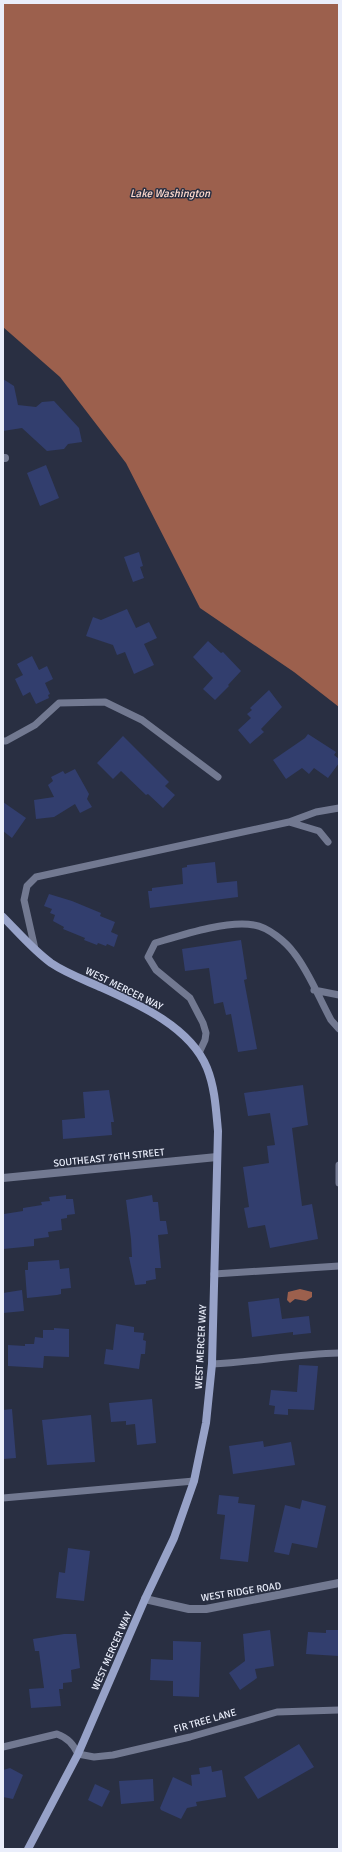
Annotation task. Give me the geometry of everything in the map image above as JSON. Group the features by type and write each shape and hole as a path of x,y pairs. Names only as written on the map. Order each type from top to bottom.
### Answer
{"street":[{"name":"WEST MERCER WAY","path":"3,916 35,950 52,963 75,976 154,1013 172,1025 199,1053 206,1067 215,1098 218,1131 212,1364 206,1423 194,1481 174,1538 78,1754 28,1849"},
{"name":"SOUTHEAST 76TH STREET","path":"3,1178 217,1157"},
{"name":"WEST RIDGE ROAD","path":"146,1599 190,1609 206,1609 339,1583"}],"lane":[{"path":"3,741 6,741 35,725 59,703 105,702 142,720 218,777"},
{"path":"35,950 24,900 27,886 36,877 289,822 316,812 339,808"},
{"path":"289,822 319,830 328,842"},
{"path":"199,1053 205,1040 206,1033 203,1023 190,998 156,970 148,957 155,943 187,933 235,924 256,925 278,936 294,953 331,1020 339,1029"},
{"path":"314,990 339,995"},
{"path":"339,1165 339,1183"},
{"path":"214,1274 339,1266"},
{"path":"212,1364 244,1363 316,1353 339,1352"},
{"path":"3,1498 194,1481"},
{"name":"FIR TREE LANE","path":"78,1754 94,1757 113,1755 190,1737 277,1712 339,1710"},
{"path":"3,1747 57,1734 65,1737 72,1744 78,1754"}],"water":[{"name":"Lake Washington","path":"3,3 339,3 339,707 294,672 200,608 126,463 60,377 3,327"},
{"path":"300,1289 312,1292 312,1297 306,1301 295,1299 290,1303 287,1300 288,1292"}],"building":[{"path":"3,379 14,386 18,405 36,407 42,402 54,401 79,428 82,442 68,444 64,449 47,451 22,428 3,431"},
{"path":"46,465 59,498 40,506 27,473"},
{"path":"139,552 143,566 140,567 144,578 133,582 124,557"},
{"path":"127,609 136,628 149,622 157,638 144,644 154,665 134,674 125,652 117,655 113,645 86,636 93,617 101,620"},
{"path":"208,641 221,653 223,652 241,671 215,700 203,689 213,678 193,657"},
{"path":"32,656 39,670 47,666 53,679 45,683 50,694 48,695 49,698 36,704 30,692 23,696 15,679 23,675 17,664"},
{"path":"269,690 282,707 261,729 264,732 250,744 238,730 251,718 247,714 252,710 250,708"},
{"path":"308,734 336,752 334,755 339,759 339,763 328,778 314,768 309,774 302,768 286,779 273,760 305,738"},
{"path":"123,736 169,782 165,786 175,795 163,808 148,794 146,795 121,771 113,779 97,763"},
{"path":"75,769 89,794 87,799 92,807 80,813 75,804 54,817 36,819 34,800 54,797 48,785 53,781 51,777 63,771 65,774"},
{"path":"3,802 26,818 12,838 3,831"},
{"path":"215,862 217,883 237,881 238,897 150,908 148,891 152,891 152,888 183,884 182,868 187,867 187,865"},
{"path":"49,894 72,901 101,913 100,916 115,922 111,932 118,935 114,947 107,944 106,946 98,943 97,945 84,940 85,938 63,929 64,927 53,921 55,915 50,913 52,909 44,906"},
{"path":"241,940 247,979 244,980 257,1049 238,1052 231,1014 226,1015 223,1002 214,1004 209,968 185,971 182,949"},
{"path":"303,1085 308,1125 292,1128 302,1206 312,1204 318,1239 270,1248 265,1225 248,1228 244,1208 249,1207 243,1167 269,1163 267,1146 275,1145 270,1113 248,1116 244,1093"},
{"path":"109,1090 114,1122 111,1122 112,1135 63,1139 62,1120 85,1118 83,1092"},
{"path":"66,1195 66,1199 73,1199 75,1214 67,1215 67,1218 61,1219 62,1230 48,1232 49,1237 34,1239 34,1246 3,1249 4,1214 23,1211 23,1208 42,1205 41,1202 50,1201 49,1197"},
{"path":"152,1195 153,1202 158,1202 160,1221 166,1221 168,1234 158,1235 161,1268 155,1268 156,1279 146,1281 146,1284 135,1285 129,1257 132,1257 126,1200"},
{"path":"59,1260 60,1269 69,1268 71,1288 61,1289 61,1294 57,1295 27,1298 25,1270 28,1270 28,1262"},
{"path":"22,1290 24,1311 3,1313 3,1293"},
{"path":"279,1298 282,1319 309,1316 311,1333 293,1335 293,1332 252,1337 248,1302"},
{"path":"116,1324 134,1327 134,1332 144,1333 143,1340 146,1341 145,1354 141,1354 139,1369 104,1364 106,1349 113,1350"},
{"path":"54,1328 69,1329 69,1357 44,1356 43,1368 8,1366 8,1345 25,1346 25,1344 34,1344 35,1337 43,1338 43,1330 54,1330"},
{"path":"299,1365 318,1366 314,1410 288,1409 288,1415 274,1414 275,1406 269,1405 271,1390 297,1392"},
{"path":"152,1399 156,1443 137,1445 135,1424 126,1425 126,1421 111,1422 109,1403"},
{"path":"12,1409 16,1458 3,1459 3,1410"},
{"path":"91,1415 95,1462 47,1465 42,1420"},
{"path":"263,1441 264,1447 291,1442 295,1465 233,1474 229,1446"},
{"path":"219,1495 239,1497 238,1503 255,1505 248,1562 220,1559 225,1515 217,1514"},
{"path":"302,1500 326,1506 317,1548 292,1543 289,1555 274,1552 285,1505 300,1509"},
{"path":"68,1548 90,1551 84,1601 56,1598 59,1572 65,1573"},
{"path":"270,1630 274,1666 255,1669 257,1678 240,1690 229,1673 245,1661 243,1634"},
{"path":"326,1630 339,1630 339,1656 306,1654 308,1632 326,1633"},
{"path":"64,1634 76,1634 80,1668 71,1670 72,1682 63,1683 63,1689 59,1689 61,1706 31,1708 29,1689 44,1688 39,1651 35,1651 33,1639"},
{"path":"173,1641 201,1642 199,1697 173,1696 173,1681 150,1680 151,1659 173,1660"},
{"path":"299,1744 314,1767 258,1799 244,1777"},
{"path":"211,1766 212,1772 222,1770 226,1797 196,1802 197,1806 187,1808 181,1819 161,1810 160,1808 173,1777 192,1786 191,1775 200,1774 199,1768"},
{"path":"10,1768 23,1775 13,1799 3,1797 3,1770"},
{"path":"153,1779 154,1801 121,1804 119,1781"},
{"path":"95,1784 110,1791 102,1807 88,1800"}]}
